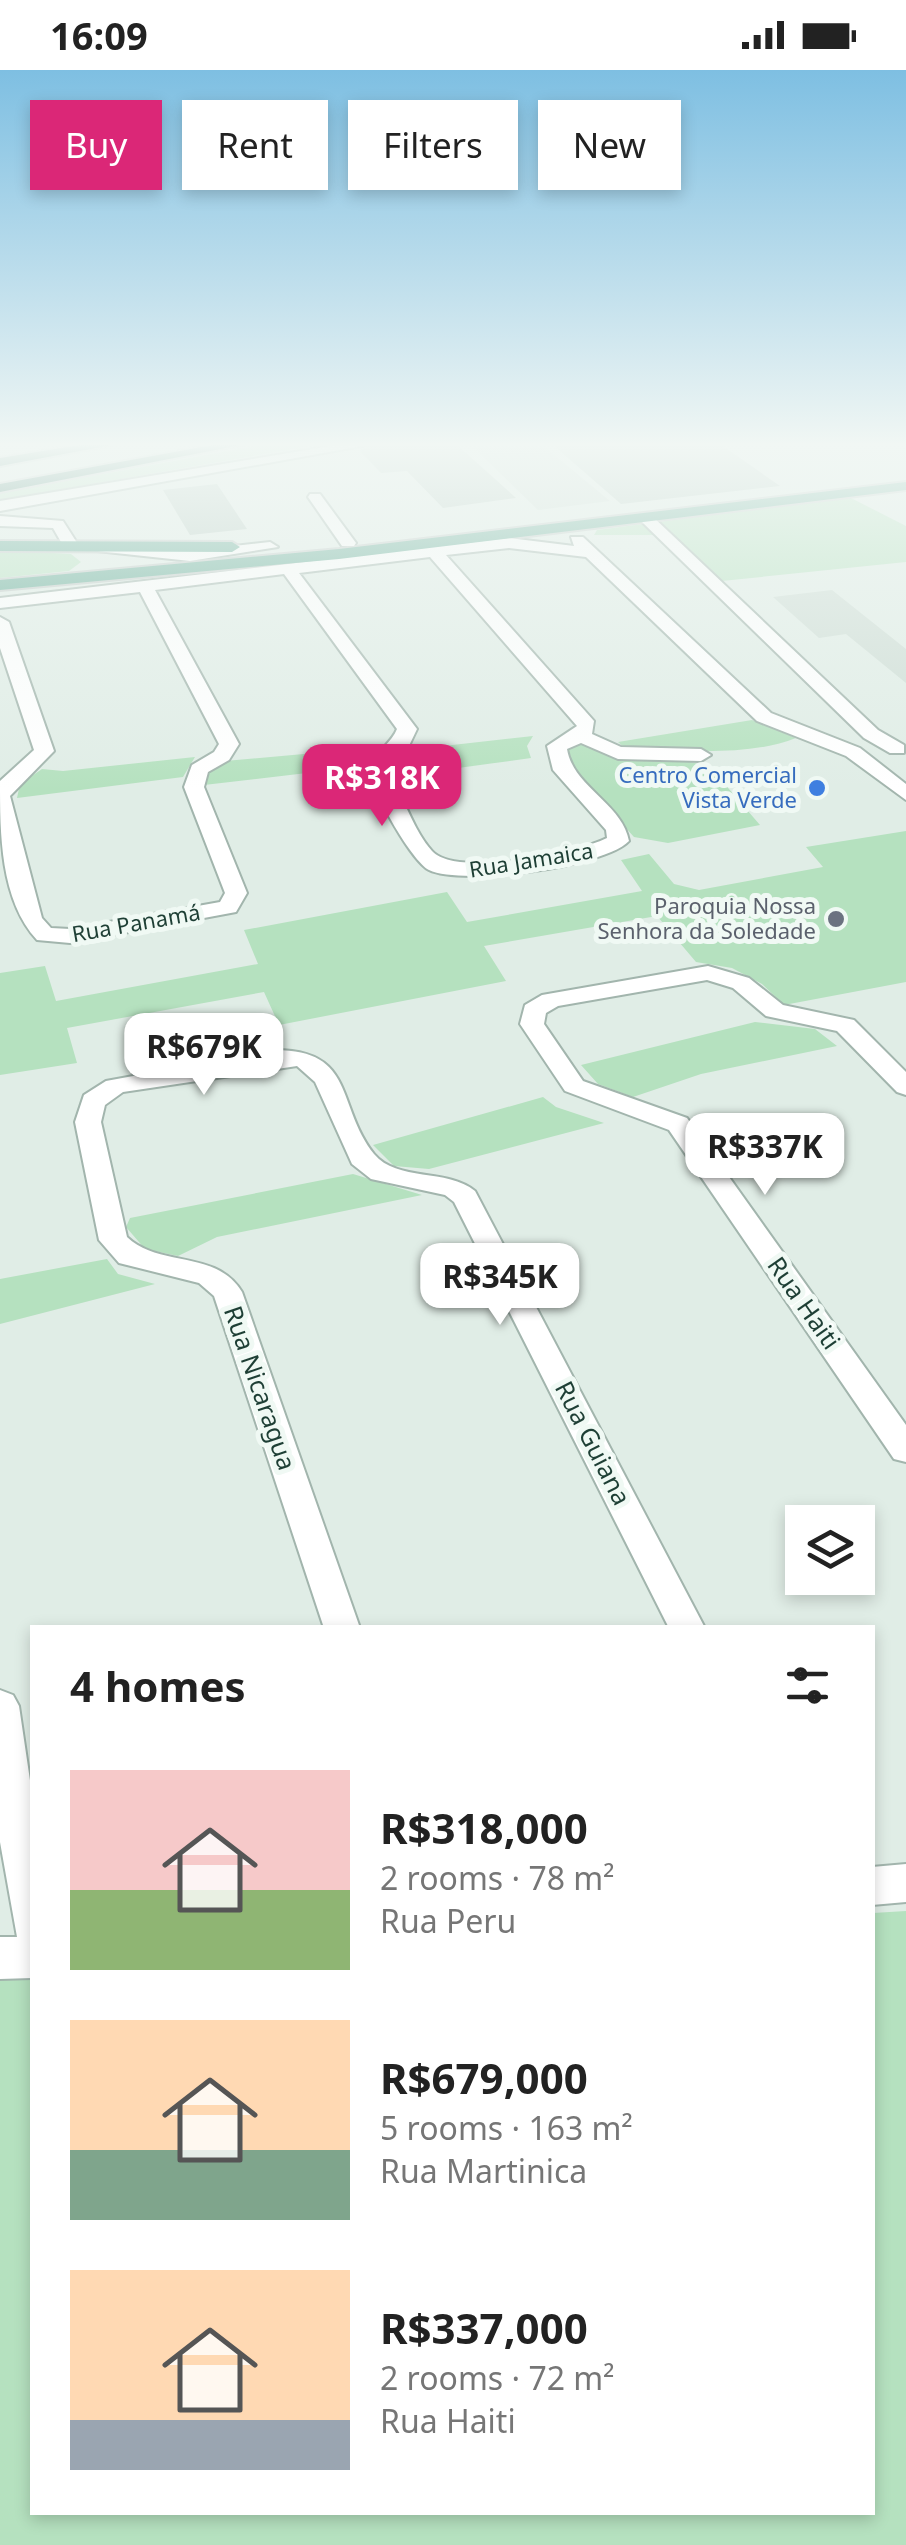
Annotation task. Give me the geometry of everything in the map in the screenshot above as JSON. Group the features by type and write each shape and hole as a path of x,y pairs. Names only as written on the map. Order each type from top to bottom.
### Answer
{"main road":[{"path":"65,580 86,566 87,560"},
{"path":"0,585 250,560"},
{"path":"323,565 330,560"},
{"path":"0,600 21,583"}],"street":[{"path":"0,600 370,560"},
{"path":"441,560 587,724 581,736 618,753 701,755"},
{"path":"596,560 748,705 778,726 897,758"},
{"path":"689,560 897,758 906,794"},
{"name":"Rua Jamaica","path":"288,569 407,730 400,746 383,760 381,775 427,860 442,870 486,869 602,848 618,841 616,829 560,766 557,746 581,736"},
{"name":"Rua Panamá","path":"0,622 44,751 33,764 10,778 0,796 31,920 45,935 70,936 228,907 236,893 194,787 199,769 222,756 230,744 145,586"},
{"path":"826,741 871,734"},
{"name":"Rua Haiti","path":"906,1087 845,1024 775,1011 741,983 708,972 551,1000 534,1010 532,1024 574,1086 678,1124 906,1450"},
{"name":"Rua Nicaragua","path":"304,1058 275,1058 115,1086 94,1101 88,1122 113,1240 128,1256 210,1275 227,1292 341,1625"},
{"name":"Rua Guiana","path":"304,1058 326,1078 362,1158 381,1173 454,1188 466,1197 685,1625"},
{"path":"0,1706 30,1910"},
{"path":"875,1886 906,1883"},
{"path":"0,1958 30,1957"}],"shaded area":[{"path":"832,590 906,649 906,683 846,634 819,638 773,597"}],"green space":[{"path":"0,560 81,562 69,571 0,578"},
{"path":"694,560 906,560 906,562 712,582"},
{"path":"752,720 796,738 756,748 713,751 627,750 618,742"},
{"path":"533,736 527,746 531,758 400,776 392,774 389,767 408,750"},
{"path":"577,743 628,759 675,758 710,767 760,825 668,843 634,837 565,761 564,749"},
{"path":"381,747 366,766 204,785 206,775 225,761"},
{"path":"195,757 183,777 17,798 20,784 42,769 63,771"},
{"path":"906,831 906,982 784,1005 762,984 732,968 696,962 657,916 484,946 506,981 279,1025 264,992 67,1028 77,1063 0,1075 0,973 45,966 56,1001 258,964 244,930 447,892 467,922 642,891 621,860 649,854 674,884 699,890 823,867 806,847"},
{"path":"755,1022 815,1029 837,1046 701,1074 633,1097 598,1084 581,1065"},
{"path":"543,1097 556,1107 604,1123 429,1169 394,1166 373,1145"},
{"path":"353,1174 422,1195 217,1237 178,1256 145,1249 126,1227 130,1218"},
{"path":"107,1259 118,1274 155,1284 0,1324 0,1279"},
{"path":"906,1911 906,2545 0,2545 0,1980 30,1978 30,2515 875,2515 875,1913"}],"place":[{"name":"Centro Comercial Vista Verde","path":"817,788"},
{"name":"Paroquia Nossa Senhora da Soledade","path":"836,919"}]}
